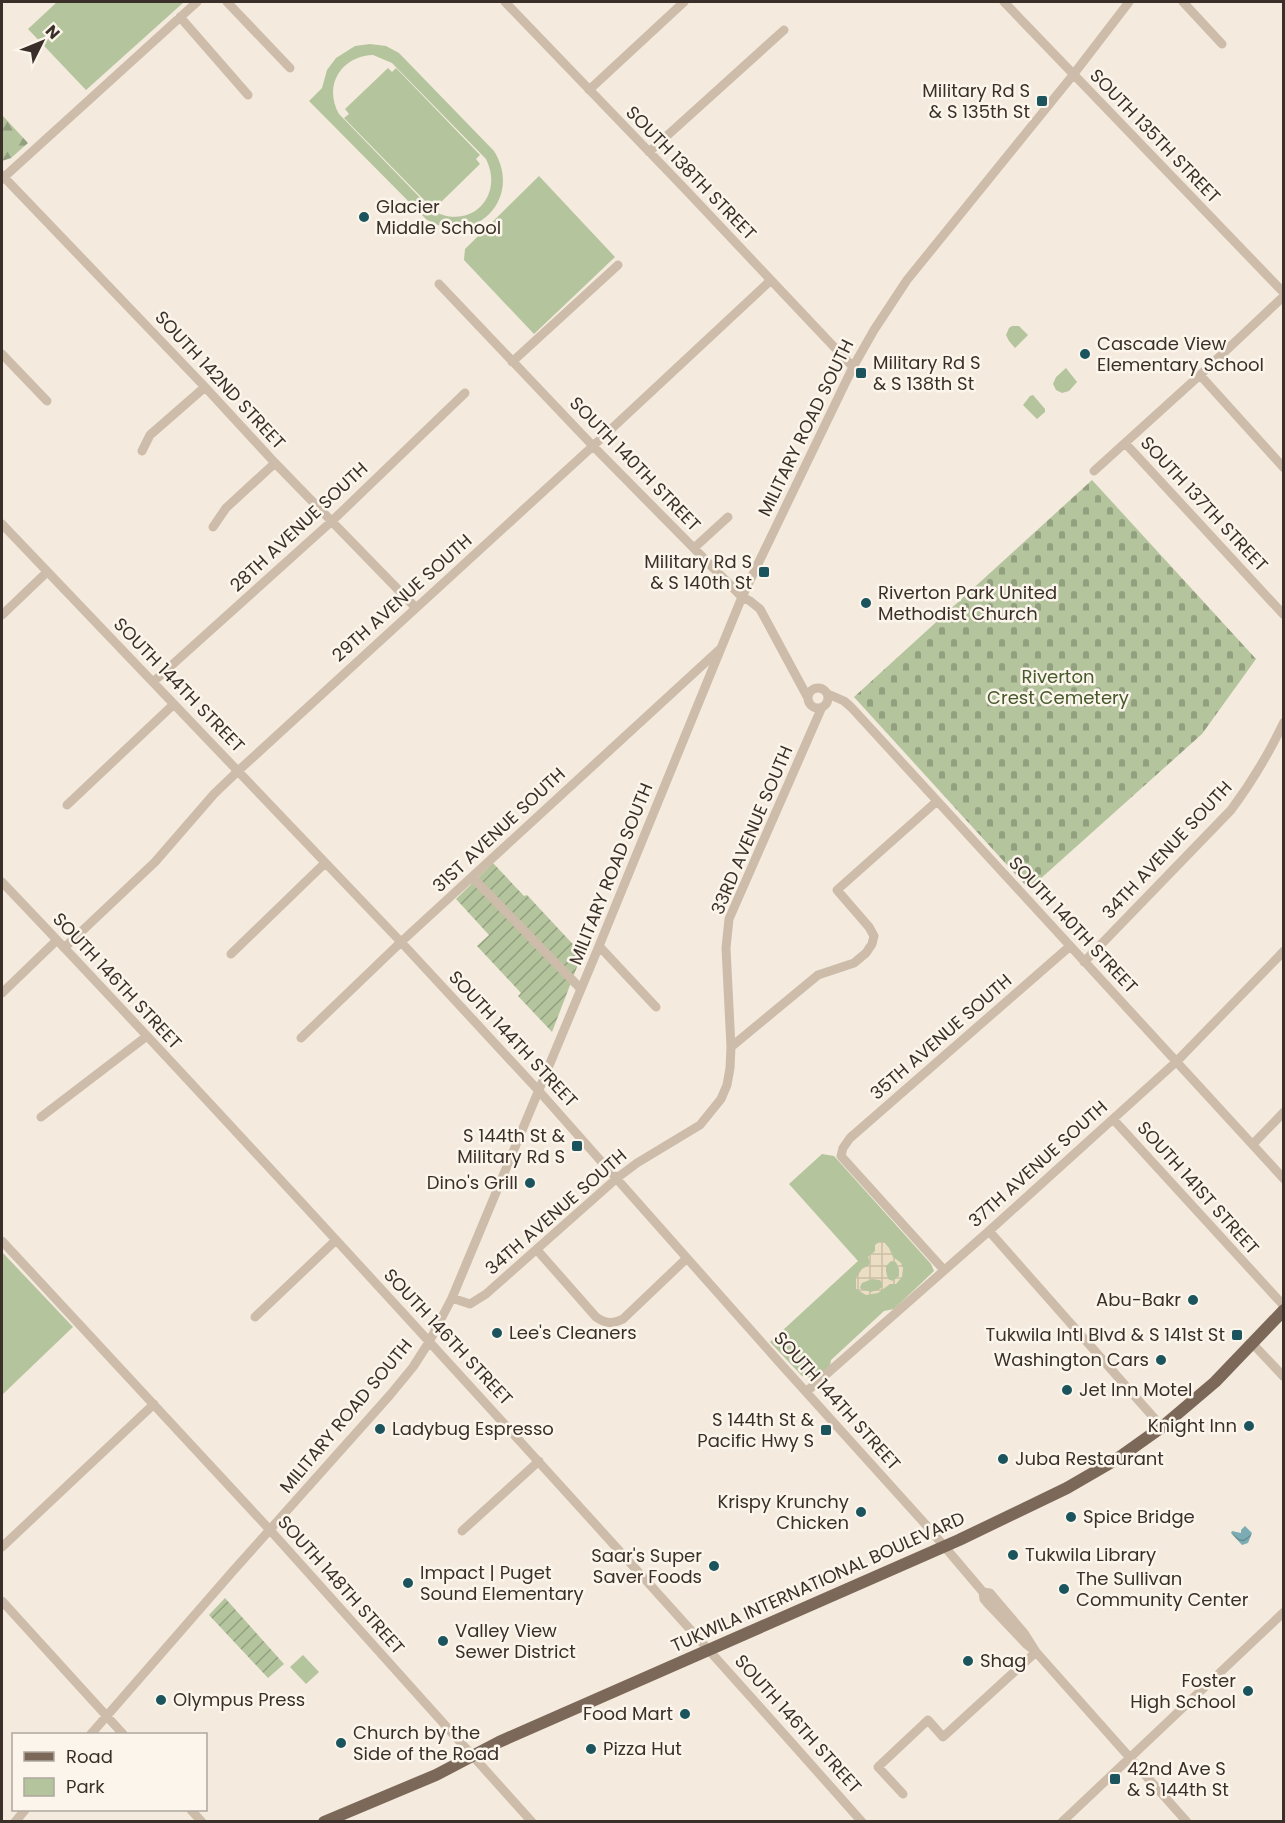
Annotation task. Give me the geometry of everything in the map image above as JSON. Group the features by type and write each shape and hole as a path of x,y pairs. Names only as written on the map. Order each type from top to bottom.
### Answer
{"main road":[{"name":"TUKWILA INTERNATIONAL BOULEVARD","path":"324,1821 436,1774 499,1742 944,1546 1067,1488 1117,1459 1162,1427 1215,1382 1284,1308"}],"street":[{"path":"2,177 197,2"},
{"path":"227,2 290,68"},
{"name":"SOUTH 138TH STREET","path":"505,2 853,367"},
{"path":"589,90 684,2"},
{"name":"SOUTH 135TH STREET","path":"1004,2 1284,294"},
{"name":"MILITARY ROAD SOUTH","path":"92,1733 390,1395 413,1367 429,1342 452,1298 742,597 853,367 906,280 1073,75 1129,2"},
{"path":"1183,2 1222,44"},
{"path":"180,17 248,95"},
{"path":"649,152 784,30"},
{"name":"SOUTH 142ND STREET","path":"2,177 416,608"},
{"path":"512,362 618,265"},
{"name":"29TH AVENUE SOUTH","path":"2,993 155,861 214,794 238,771 770,281"},
{"name":"SOUTH 140TH STREET","path":"439,284 593,446 742,597 760,609 796,674 800,686 810,697"},
{"path":"1094,471 1200,375 1284,294"},
{"path":"2,354 47,401"},
{"path":"1200,375 1284,468"},
{"path":"142,451 150,435 205,387"},
{"name":"28TH AVENUE SOUTH","path":"153,682 332,521 465,393"},
{"name":"SOUTH 137TH STREET","path":"1125,443 1284,615"},
{"path":"213,527 226,508 275,463"},
{"path":"694,548 728,517"},
{"name":"SOUTH 144TH STREET","path":"2,524 401,942 538,1090 944,1546 983,1592 984,1599 989,1605 1036,1652 1187,1821"},
{"path":"2,615 47,572"},
{"name":"31ST AVENUE SOUTH","path":"302,1038 401,942 721,649"},
{"path":"820,688 828,700 816,708 810,697 820,688"},
{"name":"33RD AVENUE SOUTH","path":"810,697 811,735"},
{"name":"SOUTH 140TH STREET","path":"828,700 844,701 851,707 1284,1179"},
{"name":"33RD AVENUE SOUTH","path":"731,1047 726,948 729,919 828,700"},
{"path":"67,805 174,704"},
{"name":"34TH AVENUE SOUTH","path":"1084,962 1231,810 1247,788 1284,722"},
{"path":"731,1047 818,975 854,963 866,953 874,936 837,890 936,802"},
{"path":"231,954 325,863"},
{"path":"472,877 581,989"},
{"name":"SOUTH 146TH STREET","path":"2,882 539,1461 862,1821"},
{"path":"599,946 656,1007"},
{"name":"35TH AVENUE SOUTH","path":"944,1270 841,1156 843,1148 850,1138 1069,947"},
{"name":"37TH AVENUE SOUTH","path":"806,1392 1176,1062 1284,951"},
{"path":"41,1117 147,1036"},
{"name":"34TH AVENUE SOUTH","path":"452,1298 470,1304 476,1301 617,1178 637,1163 700,1125 721,1099 727,1085 731,1047"},
{"path":"1253,1144 1284,1112"},
{"name":"SOUTH 141ST STREET","path":"1113,1119 1284,1308"},
{"path":"989,1231 1162,1427"},
{"name":"SOUTH 148TH STREET","path":"2,1240 270,1530 532,1821"},
{"path":"255,1317 336,1240"},
{"path":"537,1250 596,1317 608,1323 623,1318 687,1258"},
{"path":"1252,1343 1284,1377"},
{"path":"2,1548 154,1404"},
{"path":"462,1531 539,1461"},
{"path":"2,1601 122,1733"},
{"path":"1062,1821 1284,1612"},
{"path":"903,1794 878,1767 928,1720 943,1737 1036,1652"}],"green space":[{"path":"57,2 184,2 86,90 28,29"},
{"path":"370,44 386,46 399,53 494,151 502,169 503,186 498,202 489,214 476,223 461,228 444,227 426,219 309,101 322,88 327,70 336,58 355,46","holes":["373,55 392,63 486,159 491,173 491,186 487,198 470,214 459,217 446,216 432,210 339,114 333,93 334,83 344,67 352,61"]},
{"path":"388,68 392,72 396,68 480,155 476,159 480,164 438,205 433,201 429,205 344,118 349,114 345,109"},
{"path":"2,115 28,143 11,158 2,161"},
{"path":"539,176 615,257 534,334 464,260 465,249"},
{"path":"1012,326 1019,326 1028,335 1015,348 1006,335"},
{"path":"1066,368 1077,382 1069,391 1062,393 1056,390 1053,384 1056,377"},
{"path":"1033,395 1045,409 1045,412 1037,419 1023,405"},
{"name":"Riverton Crest Cemetery","path":"1092,480 1256,659 1202,734 1029,889 854,697"},
{"path":"493,863 524,896 527,895 582,954 552,1032 518,996 521,993 477,946 489,935 456,899"},
{"path":"822,1154 834,1156 931,1264 934,1271 894,1309 884,1311 831,1360 830,1366 812,1378 802,1376 770,1342 858,1261 789,1184"},
{"path":"2,1252 73,1327 2,1395"},
{"path":"225,1598 284,1664 268,1678 209,1615"},
{"path":"303,1655 319,1672 306,1684 290,1667"}],"shaded area":[{"path":"884,1242 893,1257 901,1263 902,1277 896,1284 890,1284 878,1293 866,1295 856,1289 856,1278 862,1269 869,1265 868,1257 875,1251 875,1245","holes":["891,1261 896,1262 899,1269 899,1276 893,1281 888,1279 886,1271 886,1266","872,1279 880,1280 882,1287 871,1292 861,1289 862,1283"]}],"water":[{"path":"1245,1526 1252,1533 1248,1543 1242,1545 1231,1533 1232,1531 1241,1533"}],"place":[{"name":"Military Rd S & S 135th St","path":"1042,101"},
{"name":"Glacier Middle School","path":"364,217"},
{"name":"Cascade View Elementary School","path":"1085,354"},
{"name":"Military Rd S & S 138th St","path":"861,373"},
{"name":"Military Rd S & S 140th St","path":"764,572"},
{"name":"Riverton Park United Methodist Church","path":"866,603"},
{"name":"S 144th St & Military Rd S","path":"577,1146"},
{"name":"Dino's Grill","path":"530,1183"},
{"name":"Abu-Bakr","path":"1193,1300"},
{"name":"Lee's Cleaners","path":"497,1333"},
{"name":"Tukwila Intl Blvd & S 141st St","path":"1237,1335"},
{"name":"Washington Cars","path":"1161,1360"},
{"name":"Jet Inn Motel","path":"1067,1390"},
{"name":"Knight Inn","path":"1249,1426"},
{"name":"Ladybug Espresso","path":"380,1429"},
{"name":"S 144th St & Pacific Hwy S","path":"826,1430"},
{"name":"Juba Restaurant","path":"1003,1459"},
{"name":"Krispy Krunchy Chicken","path":"861,1512"},
{"name":"Spice Bridge","path":"1071,1517"},
{"name":"Tukwila Library","path":"1013,1555"},
{"name":"Saar's Super Saver Foods","path":"714,1566"},
{"name":"Impact | Puget Sound Elementary","path":"408,1583"},
{"name":"The Sullivan Community Center","path":"1064,1589"},
{"name":"Valley View Sewer District","path":"443,1641"},
{"name":"Shag","path":"968,1661"},
{"name":"Foster High School","path":"1248,1691"},
{"name":"Olympus Press","path":"161,1700"},
{"name":"Food Mart","path":"685,1714"},
{"name":"Church by the Side of the Road","path":"341,1743"},
{"name":"Pizza Hut","path":"591,1749"},
{"name":"42nd Ave S & S 144th St","path":"1115,1779"}]}
